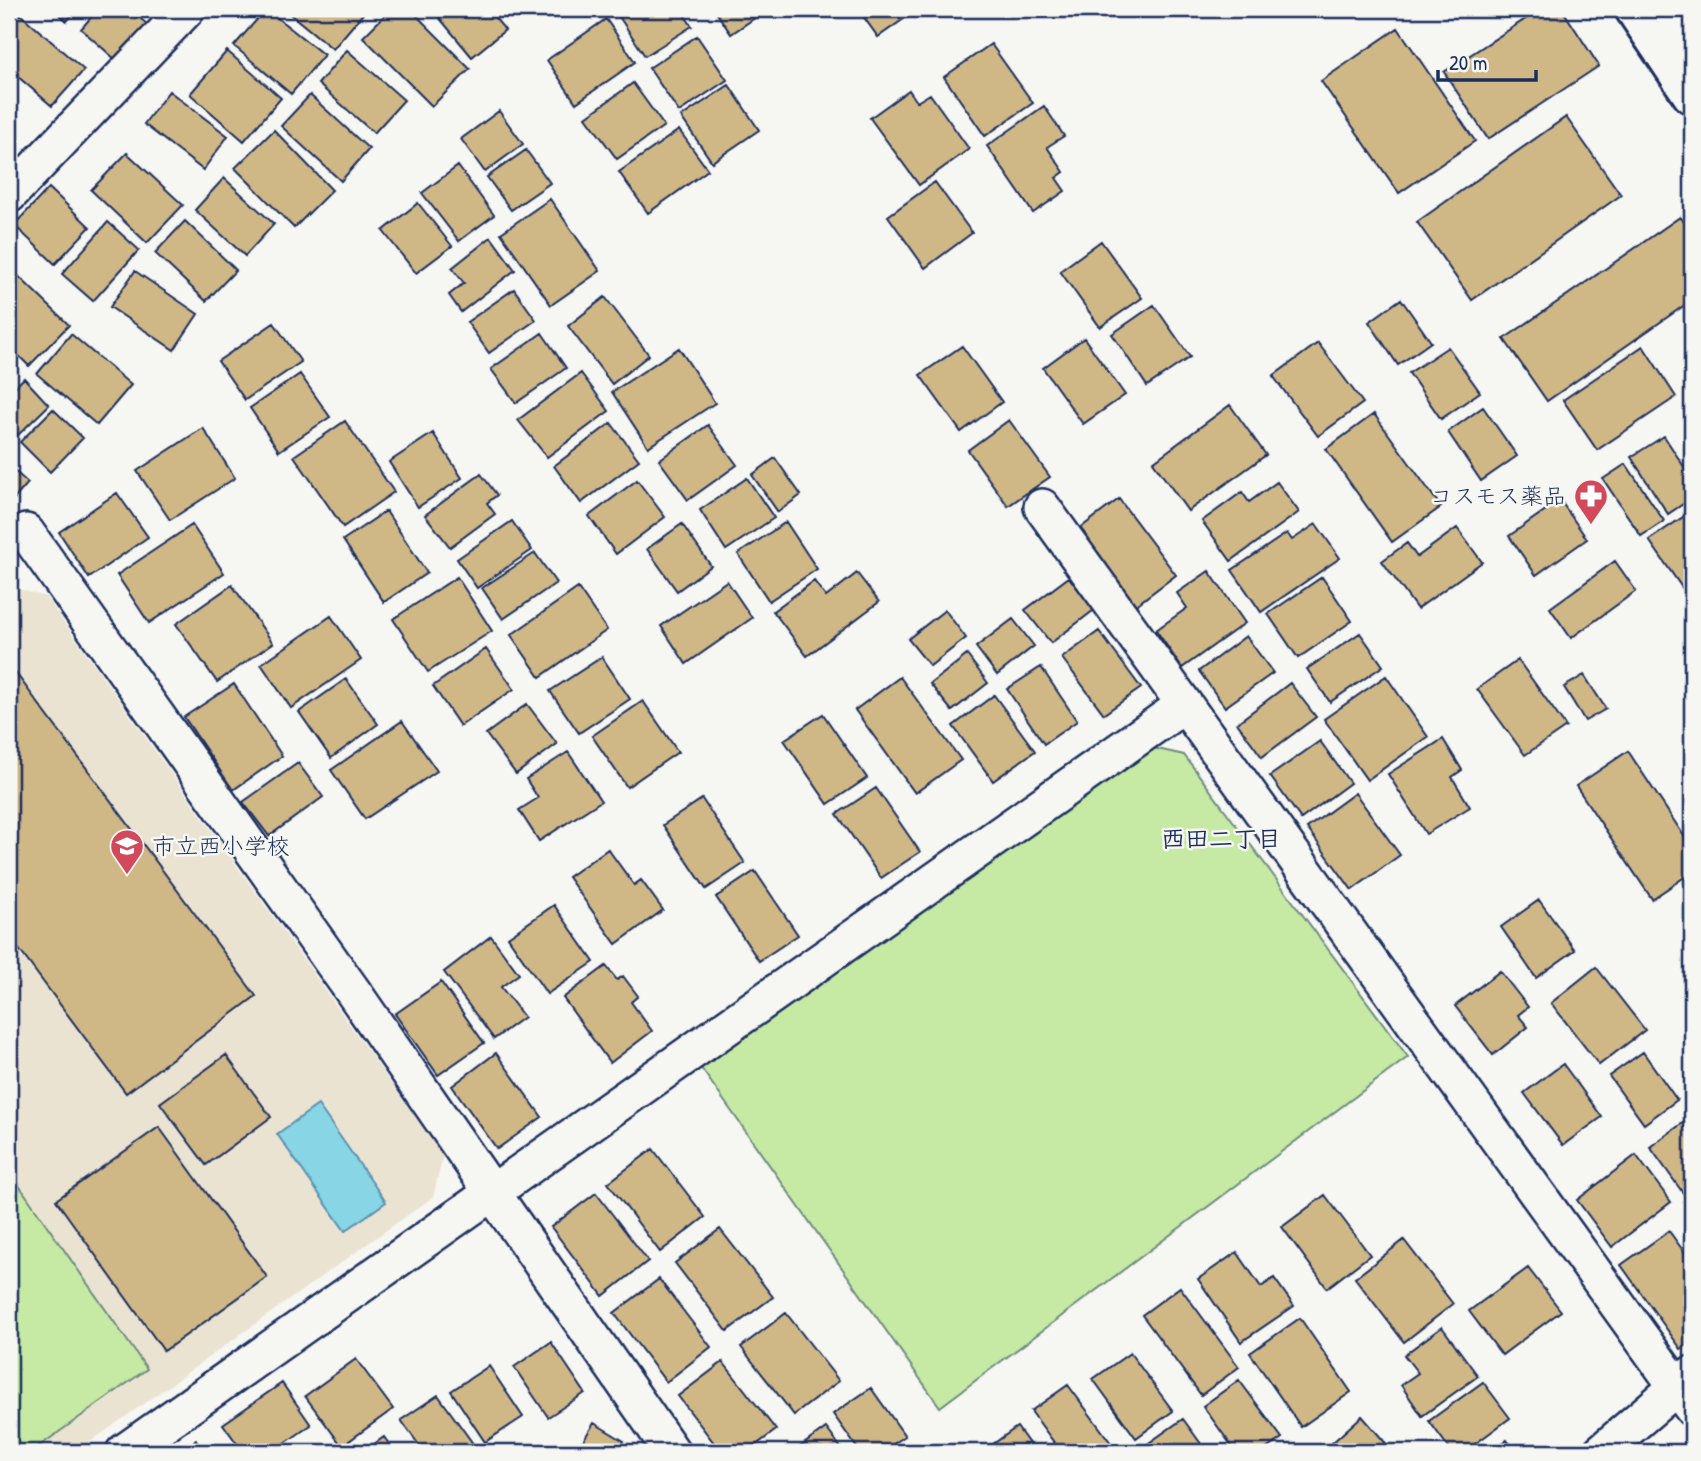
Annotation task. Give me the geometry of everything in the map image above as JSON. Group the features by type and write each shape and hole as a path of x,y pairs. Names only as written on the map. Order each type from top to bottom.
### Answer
{"main road":[{"path":"1635,9 1692,94"},
{"path":"1669,9 1692,44"}],"street":[{"path":"9,195 187,9"},
{"path":"1042,507 1184,705 1687,1389 1601,1452"},
{"path":"26,532 672,1452"},
{"path":"124,1452 1184,705"}],"shaded area":[{"name":"市立西小学校","path":"9,586 46,597 443,1156 433,1197 76,1452 9,1452"}],"green space":[{"path":"1153,748 1184,755 1408,1057 940,1407 701,1068"},
{"path":"9,1171 147,1369 31,1452 9,1452"}],"water":[{"path":"318,1105 386,1202 345,1231 277,1134"}],"building":[{"path":"53,9 78,9 67,21"},
{"path":"98,9 129,9 147,24 116,60 81,29"},
{"path":"266,9 324,55 291,94 234,46"},
{"path":"284,9 367,9 333,49"},
{"path":"391,9 410,9 470,69 432,106 363,37"},
{"path":"432,9 488,9 505,30 472,57"},
{"path":"614,9 680,9 692,26 645,56"},
{"path":"714,9 768,9 731,34"},
{"path":"858,9 918,9 878,37"},
{"path":"1541,9 1562,9 1599,66 1488,139 1444,72"},
{"path":"20,14 84,70 52,106 9,69 9,26"},
{"path":"606,19 635,62 576,103 547,60"},
{"path":"1398,28 1475,141 1399,193 1321,81"},
{"path":"697,36 727,80 679,112 649,68"},
{"path":"991,44 1033,103 985,136 944,77"},
{"path":"347,50 404,100 374,133 318,84"},
{"path":"227,51 281,98 244,141 190,94"},
{"path":"633,83 664,126 617,159 586,117"},
{"path":"729,85 759,130 712,162 681,117"},
{"path":"909,90 917,102 930,94 969,149 919,185 870,118"},
{"path":"169,91 228,136 203,170 144,124"},
{"path":"310,95 369,149 341,181 281,126"},
{"path":"1044,106 1064,136 1047,147 1064,172 1056,178 1065,191 1033,213 987,146"},
{"path":"499,111 523,144 485,172 461,139"},
{"path":"1566,117 1621,195 1472,300 1417,222"},
{"path":"274,130 332,190 294,228 235,168"},
{"path":"679,130 708,170 648,213 619,172"},
{"path":"526,150 550,183 511,210 487,177"},
{"path":"127,153 183,205 147,243 91,190"},
{"path":"458,166 494,215 459,241 422,193"},
{"path":"224,178 274,224 245,256 195,210"},
{"path":"935,182 972,233 925,268 888,216"},
{"path":"49,188 90,227 55,264 14,225"},
{"path":"550,199 600,271 551,305 501,233"},
{"path":"418,203 452,246 416,273 383,231"},
{"path":"1680,217 1692,234 1692,300 1547,401 1504,339"},
{"path":"185,221 236,270 206,301 155,253"},
{"path":"108,222 139,250 93,301 62,274"},
{"path":"491,237 515,270 461,312 449,295 464,283 452,268"},
{"path":"1101,241 1142,298 1100,327 1060,271"},
{"path":"9,267 69,325 29,366 9,346"},
{"path":"135,271 198,314 174,350 110,307"},
{"path":"514,289 536,320 489,353 467,322"},
{"path":"605,297 649,355 612,384 568,326"},
{"path":"1401,299 1431,342 1398,365 1369,322"},
{"path":"1154,305 1190,357 1147,386 1112,334"},
{"path":"274,323 301,362 245,400 218,361"},
{"path":"542,333 566,368 516,403 491,369"},
{"path":"71,334 131,385 97,425 37,374"},
{"path":"1084,338 1125,395 1083,424 1043,368"},
{"path":"1318,343 1363,403 1318,436 1273,376"},
{"path":"962,346 1002,402 961,432 920,375"},
{"path":"1643,346 1676,397 1597,450 1563,400"},
{"path":"1448,347 1480,392 1441,419 1409,373"},
{"path":"679,348 715,403 648,447 612,392"},
{"path":"581,373 609,411 547,457 518,420"},
{"path":"300,374 330,417 279,451 250,408"},
{"path":"24,378 49,405 16,437 9,429 9,393"},
{"path":"1230,405 1266,455 1188,511 1153,462"},
{"path":"1483,407 1517,456 1481,481 1448,432"},
{"path":"53,409 83,438 50,472 20,442"},
{"path":"1374,414 1441,507 1392,542 1326,449"},
{"path":"1009,420 1050,477 1008,506 968,450"},
{"path":"345,421 394,492 343,527 294,456"},
{"path":"611,423 639,460 581,503 554,466"},
{"path":"708,425 737,465 688,500 659,460"},
{"path":"203,428 235,478 170,520 137,471"},
{"path":"433,433 462,478 418,507 389,462"},
{"path":"1664,436 1692,479 1692,498 1668,514 1631,457"},
{"path":"775,458 801,495 778,512 752,475"},
{"path":"1626,464 1664,521 1641,536 1603,479"},
{"path":"9,466 28,483 9,505"},
{"path":"481,474 497,495 487,503 495,514 450,547 425,515"},
{"path":"747,478 774,518 726,550 700,510"},
{"path":"637,480 665,517 616,554 589,516"},
{"path":"1277,482 1299,512 1231,561 1202,521 1242,492 1249,502"},
{"path":"117,493 148,537 89,578 59,532"},
{"path":"1119,499 1176,575 1132,608 1075,532"},
{"path":"1560,500 1587,539 1536,575 1509,536"},
{"path":"386,511 427,573 384,602 343,540"},
{"path":"1692,511 1692,602 1649,540"},
{"path":"512,521 532,550 477,588 457,559"},
{"path":"786,522 817,569 769,601 738,554"},
{"path":"682,524 711,566 677,591 647,549"},
{"path":"1316,524 1340,558 1261,612 1232,570 1287,533 1292,540"},
{"path":"192,525 224,573 149,623 117,575"},
{"path":"1457,528 1482,562 1417,609 1382,561 1407,543 1417,557"},
{"path":"535,553 556,583 503,619 482,588"},
{"path":"1615,561 1636,591 1571,638 1550,608"},
{"path":"1209,571 1245,623 1182,668 1156,630 1187,608 1177,593"},
{"path":"857,573 879,602 807,656 773,611 814,581 826,597"},
{"path":"457,577 492,631 428,672 393,619"},
{"path":"1069,577 1094,610 1051,643 1025,610"},
{"path":"1322,577 1352,621 1298,658 1268,614"},
{"path":"727,581 752,618 686,664 661,626"},
{"path":"232,585 273,643 217,682 176,624"},
{"path":"578,588 607,630 540,677 511,635"},
{"path":"945,610 966,638 930,666 908,639"},
{"path":"331,616 361,660 291,708 261,664"},
{"path":"1013,619 1034,646 997,675 976,647"},
{"path":"1099,631 1141,688 1104,714 1062,658"},
{"path":"1360,633 1383,666 1330,702 1307,669"},
{"path":"1246,636 1273,673 1225,707 1199,671"},
{"path":"486,649 514,689 460,726 433,686"},
{"path":"967,655 988,683 952,711 930,684"},
{"path":"602,657 630,699 579,733 550,691"},
{"path":"1518,660 1566,727 1525,755 1477,689"},
{"path":"9,664 256,996 126,1093 9,936"},
{"path":"1041,667 1077,721 1044,744 1007,689"},
{"path":"1584,675 1606,709 1585,721 1564,687"},
{"path":"1386,676 1428,737 1367,780 1324,719"},
{"path":"900,677 961,760 915,793 855,710"},
{"path":"346,679 378,724 331,758 299,712"},
{"path":"1290,683 1316,717 1262,757 1237,723"},
{"path":"234,684 282,756 233,790 184,717"},
{"path":"994,695 1035,751 993,781 953,726"},
{"path":"643,701 678,752 627,787 592,736"},
{"path":"527,704 557,744 516,774 486,734"},
{"path":"823,714 867,778 828,804 784,740"},
{"path":"402,721 437,771 365,819 331,770"},
{"path":"1443,739 1462,770 1452,777 1470,807 1426,834 1388,774"},
{"path":"1320,741 1350,783 1301,819 1270,776"},
{"path":"1628,751 1692,848 1692,872 1652,899 1576,786"},
{"path":"568,752 601,801 539,841 519,810 538,798 526,779"},
{"path":"298,763 323,797 269,836 243,802"},
{"path":"876,788 920,852 881,878 837,814"},
{"path":"1355,793 1400,855 1352,890 1307,828"},
{"path":"702,799 745,863 706,889 663,825"},
{"path":"608,849 634,885 641,880 663,910 616,944 568,877"},
{"path":"755,871 798,935 759,961 716,897"},
{"path":"1539,900 1575,950 1536,978 1501,927"},
{"path":"554,905 594,962 547,994 508,937"},
{"path":"491,936 519,974 501,987 524,1017 494,1039 444,972"},
{"path":"606,966 617,980 623,976 638,996 631,1002 652,1031 610,1063 563,998"},
{"path":"1596,967 1645,1030 1599,1065 1551,1003"},
{"path":"1500,971 1528,1007 1518,1015 1528,1027 1493,1055 1455,1006"},
{"path":"441,982 484,1043 438,1075 395,1014"},
{"path":"1643,1052 1677,1100 1644,1124 1609,1076"},
{"path":"496,1053 542,1117 497,1149 452,1086"},
{"path":"226,1055 271,1117 206,1165 160,1103"},
{"path":"1563,1064 1602,1117 1563,1145 1524,1093"},
{"path":"1687,1120 1692,1128 1692,1187 1683,1193 1650,1147"},
{"path":"159,1127 267,1277 164,1351 56,1200"},
{"path":"653,1149 705,1217 660,1252 608,1183"},
{"path":"1636,1155 1671,1202 1612,1247 1577,1200"},
{"path":"596,1193 648,1261 603,1296 551,1227"},
{"path":"1325,1195 1370,1255 1327,1288 1282,1227"},
{"path":"720,1229 773,1297 727,1331 675,1263"},
{"path":"1669,1231 1692,1263 1692,1342 1681,1349 1621,1265"},
{"path":"1404,1240 1453,1304 1404,1342 1355,1278"},
{"path":"1237,1252 1261,1287 1274,1278 1294,1306 1241,1342 1198,1279"},
{"path":"1528,1268 1561,1311 1502,1355 1469,1311"},
{"path":"659,1279 711,1347 666,1382 614,1313"},
{"path":"1180,1287 1239,1367 1201,1395 1142,1315"},
{"path":"786,1313 839,1381 794,1415 741,1347"},
{"path":"1300,1318 1351,1392 1301,1427 1250,1353"},
{"path":"1442,1327 1478,1376 1422,1416 1401,1385 1418,1373 1404,1355"},
{"path":"551,1342 585,1393 548,1417 514,1367"},
{"path":"1130,1353 1173,1411 1136,1438 1093,1379"},
{"path":"356,1359 393,1409 342,1446 305,1396"},
{"path":"723,1362 776,1430 747,1452 721,1452 678,1396"},
{"path":"489,1366 523,1417 485,1442 451,1391"},
{"path":"1239,1380 1282,1438 1262,1452 1236,1452 1203,1406"},
{"path":"1483,1382 1510,1418 1464,1452 1452,1452 1429,1421"},
{"path":"282,1383 311,1425 272,1452 243,1452 223,1424"},
{"path":"1068,1385 1111,1443 1098,1452 1061,1452 1031,1411"},
{"path":"871,1388 905,1436 882,1452 860,1452 833,1414"},
{"path":"438,1395 479,1452 424,1452 401,1420"},
{"path":"1362,1416 1390,1448 1386,1452 1322,1452"},
{"path":"1183,1419 1207,1452 1151,1452 1146,1445"},
{"path":"594,1423 624,1441 617,1452 576,1452"},
{"path":"1017,1427 1035,1452 982,1452"},
{"path":"826,1428 844,1452 793,1452"},
{"path":"384,1437 395,1452 363,1452"},
{"path":"196,1440 204,1452 179,1452"},
{"path":"1507,1440 1516,1452 1490,1452"}],"place":[{"name":"コスモス薬品","path":"1591,526"},
{"name":"市立西小学校","path":"127,876"}],"district":[{"name":"西田二丁目","path":"1221,839"}]}
